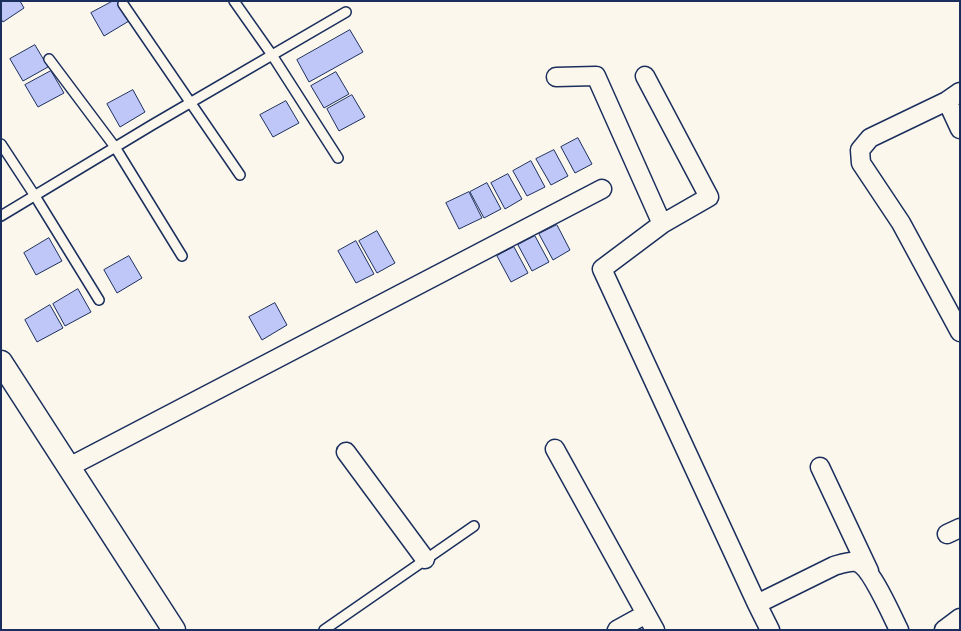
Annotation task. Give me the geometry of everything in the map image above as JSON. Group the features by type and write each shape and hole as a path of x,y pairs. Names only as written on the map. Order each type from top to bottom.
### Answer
{"street":[{"path":"556,77 596,76 662,224"},
{"path":"645,76 709,196 662,224 602,269 770,630"},
{"path":"960,129 953,96 870,138 860,150 860,163 901,223 960,332"},
{"path":"69,467 602,189"},
{"path":"1,362 174,630"},
{"path":"555,449 655,630"},
{"path":"346,452 425,560"},
{"path":"820,467 873,580 899,630"},
{"path":"757,604 834,566 847,562 857,562 865,568 873,580"},
{"path":"617,630 646,614"},
{"path":"944,630 959,620"}],"lane":[{"path":"234,1 272,55 338,158"},
{"path":"123,4 240,175"},
{"path":"1,216 191,102 346,12"},
{"path":"49,59 115,147 182,256"},
{"path":"1,144 99,300"},
{"path":"324,630 474,526"}],"building":[{"path":"1,1 20,1 24,8 3,22 1,19"},
{"path":"113,1 118,1 129,21 104,36 91,13"},
{"path":"350,30 363,52 309,82 297,60"},
{"path":"35,45 48,67 23,81 10,59"},
{"path":"51,71 64,93 38,107 25,85"},
{"path":"336,72 349,94 324,108 311,86"},
{"path":"133,90 145,112 120,127 107,104"},
{"path":"352,95 365,117 339,131 327,109"},
{"path":"286,101 299,123 273,137 260,115"},
{"path":"578,138 592,164 575,173 561,147"},
{"path":"554,150 568,176 551,185 536,159"},
{"path":"531,161 545,187 527,196 513,171"},
{"path":"508,174 522,199 505,209 491,183"},
{"path":"487,183 501,209 484,218 470,192"},
{"path":"469,192 482,218 459,229 446,203"},
{"path":"557,225 570,250 553,260 539,234"},
{"path":"377,231 395,263 377,273 359,241"},
{"path":"535,236 549,262 532,271 518,245"},
{"path":"49,238 62,261 36,275 24,253"},
{"path":"356,241 374,274 356,283 338,251"},
{"path":"514,247 528,273 511,282 497,256"},
{"path":"129,256 142,278 117,293 104,270"},
{"path":"78,289 91,312 65,326 53,304"},
{"path":"275,303 287,325 262,340 249,317"},
{"path":"50,305 63,328 37,342 25,320"}]}
